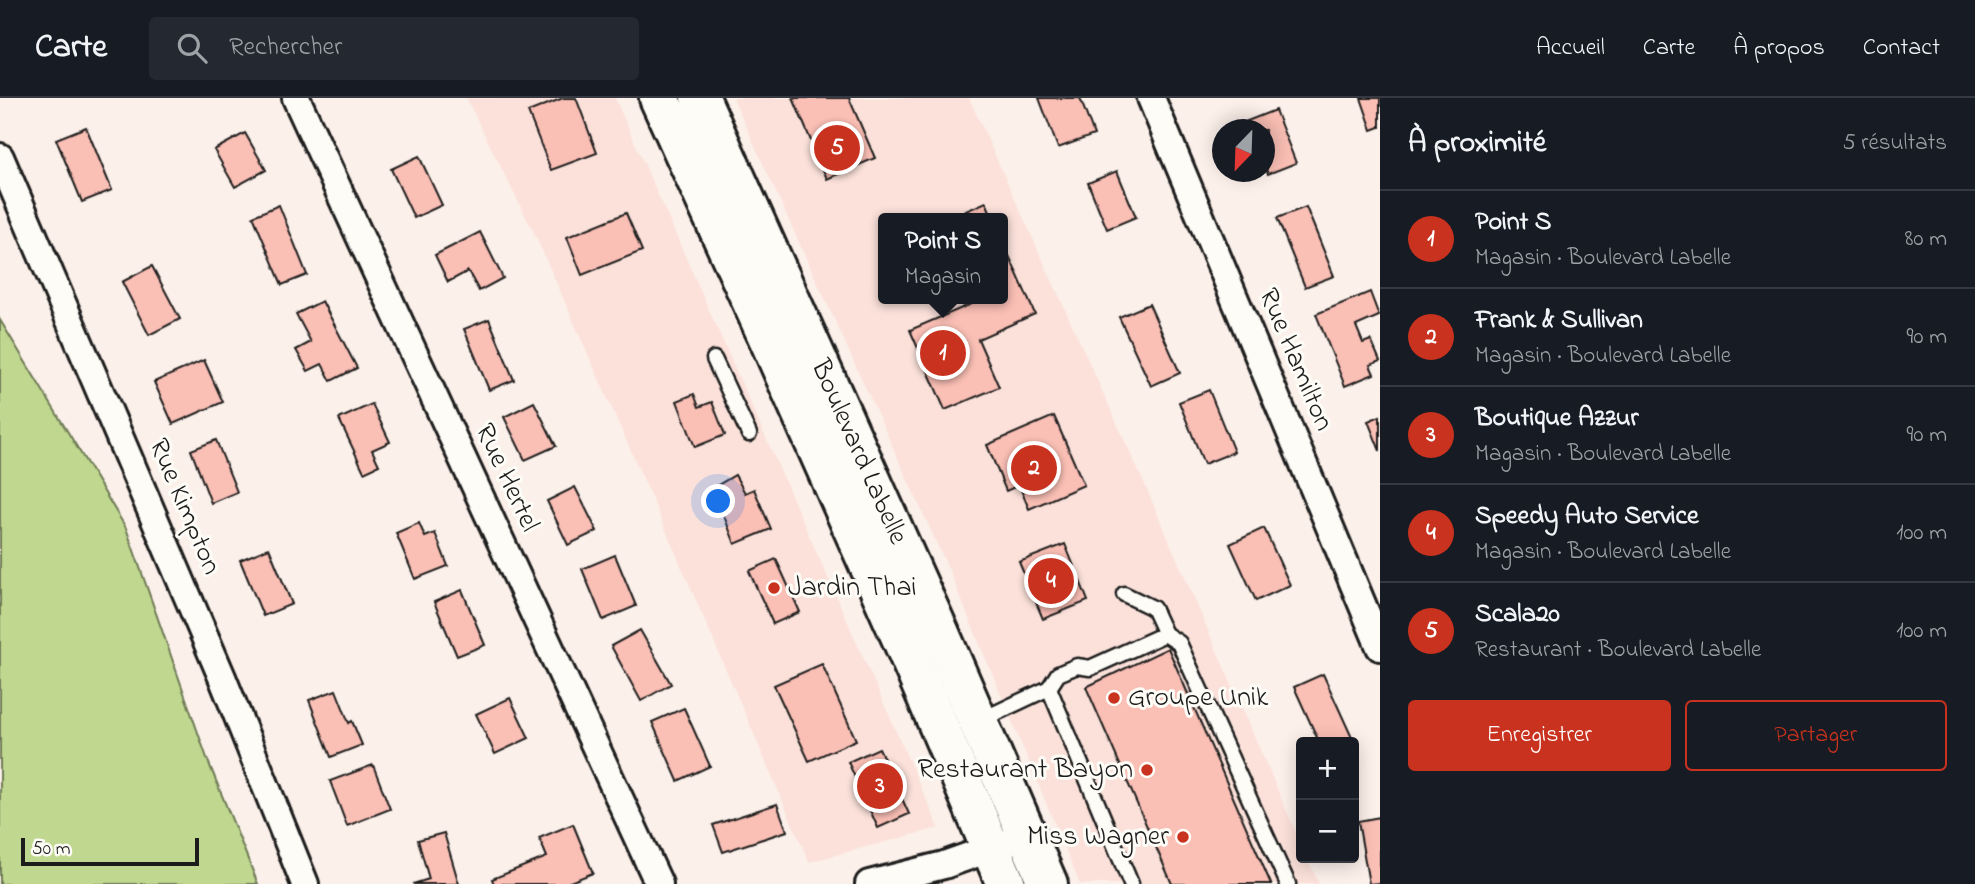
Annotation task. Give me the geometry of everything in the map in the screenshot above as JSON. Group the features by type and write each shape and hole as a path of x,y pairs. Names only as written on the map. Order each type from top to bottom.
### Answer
{"main road":[{"name":"Boulevard Labelle","path":"659,98 774,350 961,729 1027,835 1034,880"},
{"name":"Boulevard Labelle","path":"700,98 961,729 990,849 1006,884"}],"street":[{"name":"Rue Hertel","path":"296,98 659,884"},
{"name":"Rue Hamilton","path":"1152,98 1380,647"},
{"name":"Rue Kimpton","path":"0,158 222,677 305,884"},
{"path":"869,884 944,865 1027,835"}],"lane":[{"path":"715,359 749,434"},
{"path":"1125,593 1153,608 1165,635 1179,643 1288,884"},
{"path":"961,729 1049,688 1058,674 1077,667 1090,668 1165,635"},
{"path":"1049,688 1131,884"}],"shaded area":[{"path":"466,98 615,98 939,828 809,862 536,237"},
{"path":"733,98 969,98 1144,483 1296,833 1296,863 1309,863 1319,884 1080,884 948,568"}],"green space":[{"path":"0,320 126,528 208,761 258,884 0,884"}],"building":[{"path":"563,98 576,98 597,153 551,170 528,112"},
{"path":"793,98 849,98 875,158 827,179"},
{"path":"1039,98 1080,98 1094,135 1058,148"},
{"path":"1361,98 1380,98 1380,127 1372,130"},
{"path":"1275,110 1296,163 1275,171 1275,119 1252,119"},
{"path":"86,127 112,190 82,202 56,139"},
{"path":"245,133 266,170 235,187 214,150"},
{"path":"419,156 442,205 414,218 391,169"},
{"path":"1117,171 1136,217 1107,229 1088,183"},
{"path":"986,202 991,213 961,213"},
{"path":"279,205 307,275 282,285 253,216"},
{"path":"1306,207 1334,276 1305,287 1277,218"},
{"path":"626,213 642,251 582,275 567,237"},
{"path":"480,232 503,278 479,291 468,271 448,282 435,255"},
{"path":"1008,253 1035,314 978,339 999,387 945,410 910,330 971,304 1008,304"},
{"path":"152,266 180,319 149,335 122,282"},
{"path":"1370,292 1379,316 1356,326 1363,343 1371,340 1380,361 1370,365 1374,374 1345,386 1316,314"},
{"path":"322,301 357,368 331,381 322,364 308,371 296,350 311,342 296,314"},
{"path":"1149,304 1180,373 1151,386 1119,317"},
{"path":"489,319 514,380 489,390 464,329"},
{"path":"204,360 223,402 173,424 154,382"},
{"path":"1209,390 1234,452 1204,464 1179,402"},
{"path":"694,394 699,407 712,402 725,435 695,447 677,401"},
{"path":"534,402 556,446 525,460 504,417"},
{"path":"372,404 390,442 372,450 379,465 364,472 339,419"},
{"path":"1054,416 1084,485 1029,509 1019,485 1006,491 987,445"},
{"path":"1380,416 1380,451 1368,421"},
{"path":"216,440 237,492 211,503 191,450"},
{"path":"735,475 745,493 754,489 771,529 735,544 713,488"},
{"path":"575,487 597,531 568,545 547,501"},
{"path":"419,523 425,537 435,533 448,566 415,579 396,533"},
{"path":"1264,528 1290,585 1256,601 1230,544"},
{"path":"1065,544 1088,601 1043,619 1019,562"},
{"path":"269,548 292,604 263,616 240,560"},
{"path":"615,555 636,606 603,620 582,569"},
{"path":"776,559 800,612 773,624 749,571"},
{"path":"462,590 485,645 457,656 434,602"},
{"path":"640,630 671,684 641,701 611,646"},
{"path":"1168,648 1271,884 1172,884 1086,687"},
{"path":"822,664 856,740 809,761 774,685"},
{"path":"1323,674 1352,737 1317,737 1294,687"},
{"path":"336,690 349,723 352,721 362,745 331,757 309,700"},
{"path":"510,698 529,738 495,754 476,714"},
{"path":"684,708 710,766 678,781 652,722"},
{"path":"879,748 909,814 878,828 848,762"},
{"path":"373,765 390,809 347,826 330,781"},
{"path":"777,804 787,831 723,852 713,825"},
{"path":"1380,817 1380,883 1369,884 1359,821"},
{"path":"573,824 593,873 565,884 494,884 492,879 547,857 539,838"},
{"path":"444,833 459,884 413,884 429,879 418,840"}],"place":[{"name":"Scala20","path":"837,148"},
{"name":"Point S","path":"943,353"},
{"name":"Frank & Sullivan","path":"1034,468"},
{"name":"Speedy Auto Service","path":"1051,581"},
{"name":"Jardin Thai","path":"774,588"},
{"name":"Groupe Unik","path":"1114,698"},
{"name":"Restaurant Bayon","path":"1147,770"},
{"name":"Boutique Azzur","path":"880,786"},
{"name":"Miss Wagner","path":"1183,837"}]}
